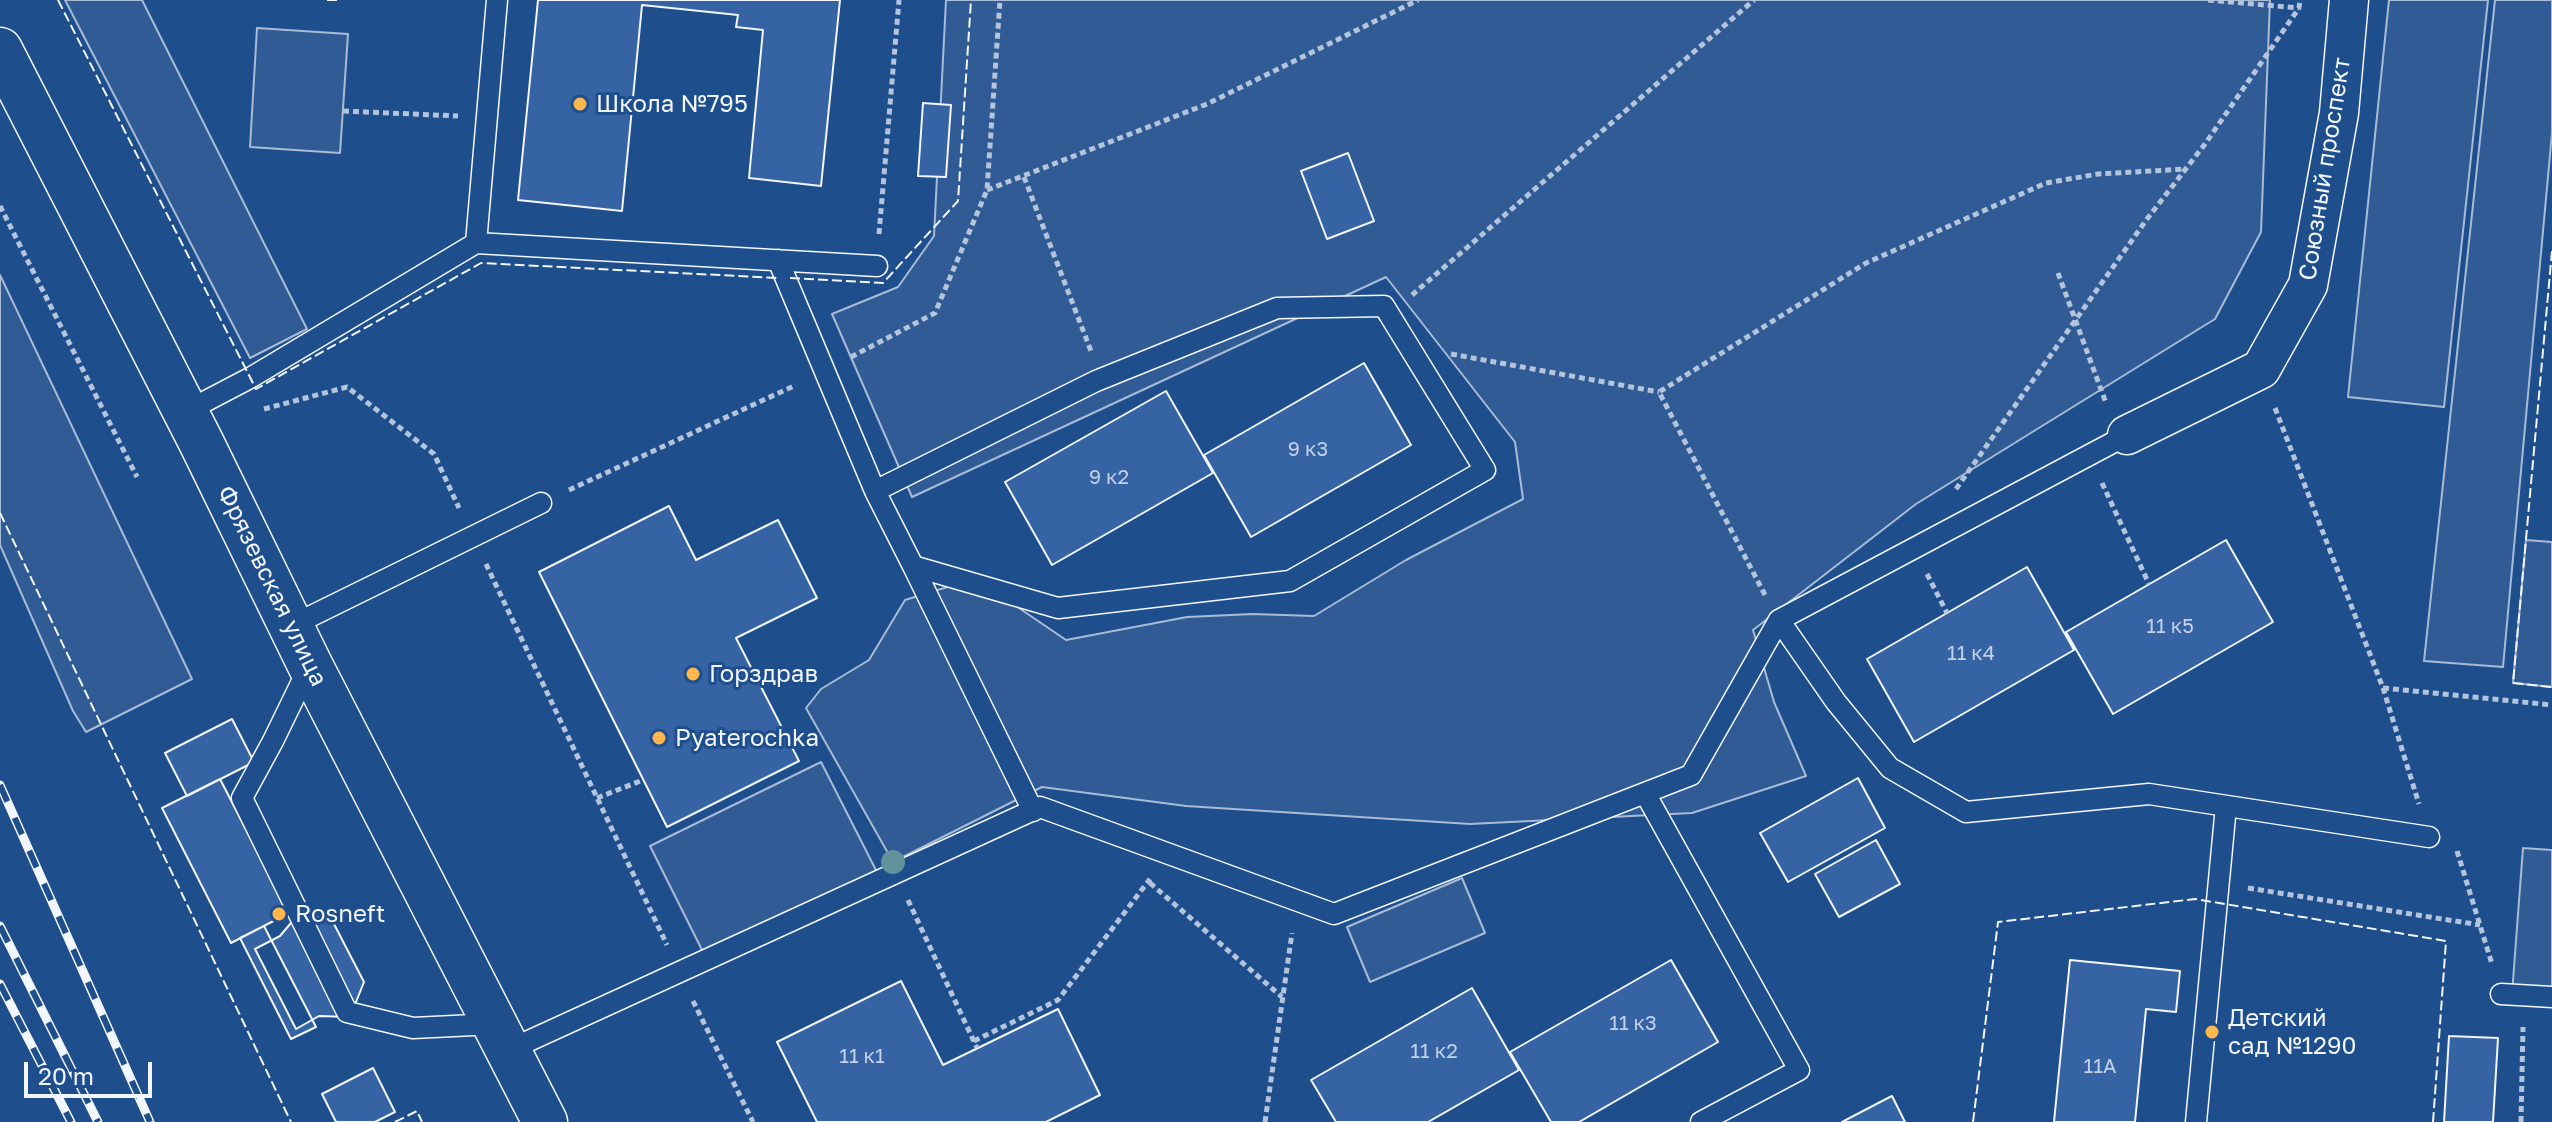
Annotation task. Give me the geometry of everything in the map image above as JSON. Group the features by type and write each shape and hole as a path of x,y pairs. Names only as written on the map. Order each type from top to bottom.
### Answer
{"main road":[{"name":"Фрязевская улица","path":"0,50 545,1122"}],"street":[{"name":"Союзный проспект","path":"2261,369 2308,285 2339,113 2349,0"},
{"path":"2123,437 2261,369"}],"lane":[{"path":"476,243 497,0"},
{"path":"185,412 250,378 476,243 877,266"},
{"path":"778,260 875,491 1033,811"},
{"path":"875,491 1102,379 1277,308 1384,306 1485,470 1290,581 1058,608 913,566"},
{"path":"310,665 242,798 347,1012 413,1028 501,1037 680,973 1040,807 1334,914 1691,775 1779,620 2123,437"},
{"path":"291,626 541,503"},
{"path":"1779,620 1836,702 1890,768 1966,812 2149,794 2429,837"},
{"path":"1645,793 1799,1070 1701,1122"},
{"path":"2196,1122 2226,806"},
{"path":"2501,994 2552,997"}],"path":[{"path":"877,266 899,0"},
{"path":"541,503 823,372 935,313 987,190 1000,0"},
{"path":"987,190 1207,104 1418,0"},
{"path":"1389,314 1754,0"},
{"path":"2208,0 2299,8"},
{"path":"1947,613 1914,548 2186,169 2299,8 2300,0"},
{"path":"343,111 487,117"},
{"path":"1409,346 1659,392 1866,263 2046,183 2098,174 2186,169"},
{"path":"1024,177 1102,379"},
{"path":"0,206 137,477"},
{"path":"2058,273 2123,437"},
{"path":"2261,369 2383,688 2429,837 2453,841 2501,994"},
{"path":"256,411 347,387 434,454 753,1122"},
{"path":"1659,392 1779,620"},
{"path":"2089,455 2149,584"},
{"path":"2383,688 2552,705"},
{"path":"597,798 643,780"},
{"path":"974,1041 1058,1000 1170,853"},
{"path":"896,873 977,1048"},
{"path":"1148,881 1282,997"},
{"path":"2220,884 2480,925"},
{"path":"1265,1122 1296,900"},
{"path":"2521,1122 2523,996"}],"shaded area":[{"path":"65,0 142,0 307,329 250,358"},
{"path":"946,0 2270,0 2261,232 2215,319 1916,504 1753,630 1774,702 1806,776 1692,813 1470,824 1186,806 1042,787 893,862 806,708 821,689 869,660 905,600 967,581 1013,604 1066,640 1187,617 1253,614 1314,616 1406,560 1523,499 1515,442 1386,277 912,497 832,314 898,287 934,236"},
{"path":"2389,0 2488,0 2444,407 2348,397"},
{"path":"2495,0 2552,0 2552,133 2503,667 2424,661"},
{"path":"257,28 348,34 340,153 250,147"},
{"path":"0,275 192,679 86,732 73,711 0,545"},
{"path":"2526,540 2552,542 2552,687 2513,683"},
{"path":"821,762 881,880 707,960 650,846"},
{"path":"2523,848 2552,850 2552,994 2512,994"},
{"path":"1462,878 1485,933 1370,982 1347,927"}],"building":[{"name":"Школа №795","path":"538,0 840,0 821,186 749,178 763,30 736,27 738,15 642,5 622,211 518,200"},
{"path":"923,103 951,105 946,177 918,176"},
{"path":"1348,153 1374,221 1327,239 1301,171"},
{"path":"1364,363 1411,445 1251,537 1204,455"},
{"path":"1166,391 1213,473 1052,565 1005,482"},
{"path":"669,506 696,560 778,520 817,598 736,638 799,761 667,827 539,572"},
{"path":"2226,540 2273,622 2113,714 2066,632"},
{"path":"2027,567 2074,650 1914,742 1867,659"},
{"path":"232,719 254,762 187,796 165,753"},
{"path":"1858,778 1885,828 1788,882 1760,833"},
{"path":"220,779 289,913 231,943 162,808"},
{"path":"1876,840 1900,884 1839,917 1815,874"},
{"path":"301,911 334,924 364,982 350,1017 319,1016 296,1029 255,949 280,936"},
{"path":"264,926 316,1027 291,1039 240,938"},
{"path":"1671,960 1718,1042 1579,1122 1551,1122 1510,1052"},
{"path":"2070,960 2180,971 2176,1012 2146,1009 2135,1122 2054,1122"},
{"path":"901,981 943,1065 1058,1009 1100,1095 1046,1122 817,1122 777,1042"},
{"path":"1472,988 1519,1070 1428,1122 1336,1122 1311,1080"},
{"path":"2449,1036 2498,1038 2493,1122 2444,1122"},
{"path":"373,1068 395,1112 375,1122 336,1122 322,1094"},
{"path":"1892,1096 1905,1122 1842,1122 1886,1099"}],"railway":[{"path":"0,785 150,1122"},
{"path":"0,926 98,1122"},
{"path":"0,984 71,1122"}],"fence":[{"path":"58,0 256,389 481,263 778,278"},
{"path":"327,0 338,0"},
{"path":"790,278 883,283 958,201 971,0"},
{"path":"2552,251 2513,683 2552,687"},
{"path":"0,513 291,1122"},
{"path":"1973,1122 1998,922 2195,899 2446,941 2433,1122"},
{"path":"395,1122 417,1111 422,1122"}],"place":[{"name":"Школа №795","path":"580,104"},
{"name":"Горздрав","path":"693,674"},
{"name":"Pyaterochka","path":"659,738"},
{"name":"Rosneft","path":"279,914"},
{"name":"Детский сад №1290","path":"2212,1032"}]}
